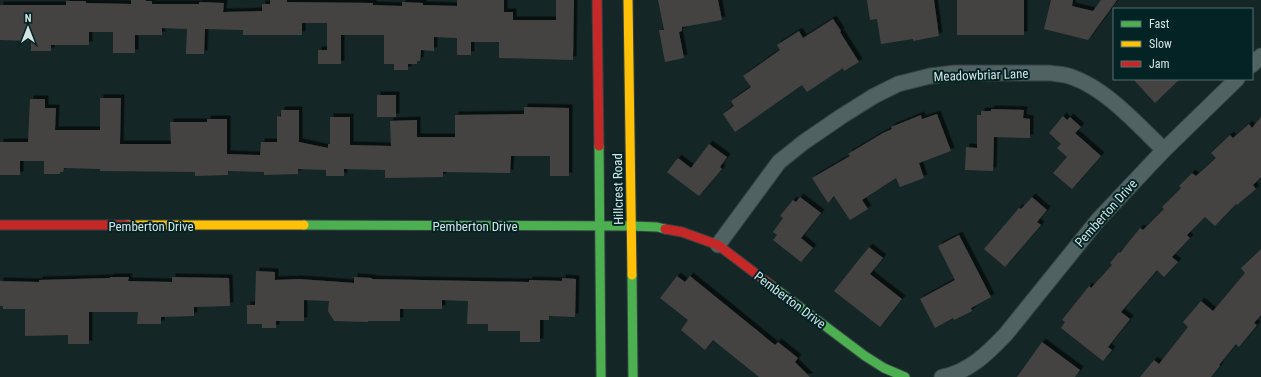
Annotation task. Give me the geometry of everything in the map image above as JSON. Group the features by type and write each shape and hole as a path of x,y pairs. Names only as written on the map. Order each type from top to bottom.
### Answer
{"street":[{"name":"Hillcrest Road","path":"597,0 601,226 601,377"},
{"name":"Hillcrest Road","path":"628,0 633,377"},
{"path":"1253,64 1261,56"},
{"name":"Meadowbriar Lane","path":"718,245 779,162 842,116 874,96 898,84 930,76 955,73 1050,73 1065,75 1095,88 1109,98 1164,150"},
{"name":"Pemberton Drive","path":"942,377 962,370 989,351 1006,334 1098,220 1164,150 1236,80"},
{"name":"Pemberton Drive","path":"0,225 657,227 682,232 718,245 865,356 884,368 905,377"}],"building":[{"path":"131,0 152,1 152,4 199,4 199,2 224,3 223,12 262,11 262,4 270,4 270,0 287,0 287,2 373,3 373,5 402,6 402,2 423,3 423,5 457,6 457,0 504,0 504,12 513,12 513,20 556,20 556,0 574,0 573,60 499,58 499,42 471,42 471,55 457,55 457,38 434,37 434,51 421,50 420,61 417,61 417,64 408,64 408,70 394,70 394,64 384,64 384,35 341,35 341,64 318,64 318,50 327,50 327,23 302,23 302,35 243,35 243,30 205,29 204,54 186,54 187,29 162,28 162,35 135,35 135,53 113,53 113,32 89,32 89,45 51,45 51,51 31,51 31,41 0,40 0,5 66,5 66,1 131,4"},
{"path":"658,0 718,0 722,20 682,27 682,31 679,32 684,58 665,62 659,30 664,30"},
{"path":"867,0 934,0 939,36 913,41 913,39 881,44 877,19 870,20"},
{"path":"957,0 1024,0 1024,35 957,35"},
{"path":"1051,0 1073,0 1072,6 1093,11 1101,0 1117,0 1088,40 1044,29"},
{"path":"833,19 859,62 844,71 843,68 807,92 802,85 735,132 723,114 734,106 731,101 751,87 743,76 780,50 777,45 799,31 803,38"},
{"path":"1134,80 1179,80 1155,103"},
{"path":"377,95 396,95 396,117 377,117"},
{"path":"100,98 121,98 120,144 171,144 170,122 207,122 207,119 227,119 227,154 260,155 261,142 277,142 277,116 281,117 281,110 299,110 299,142 328,148 328,144 330,144 330,117 350,117 350,145 391,146 390,121 417,120 417,137 455,137 455,115 524,114 524,107 569,108 569,176 550,176 550,156 511,156 510,173 443,172 443,177 385,178 385,170 344,169 344,176 326,176 326,170 298,169 298,174 264,175 264,172 228,171 228,175 195,176 195,172 100,171 100,169 64,168 63,172 60,172 60,174 44,174 44,161 20,161 20,175 0,175 0,142 28,142 30,99 45,99 45,108 56,108 55,130 100,130"},
{"path":"991,109 1024,110 1023,118 1030,119 1030,138 994,137 993,171 965,170 966,147 977,148 977,115 981,115 981,111 991,111"},
{"path":"937,114 951,151 919,163 924,178 900,187 896,178 862,200 868,209 850,220 834,196 828,203 812,178 850,156 848,154 892,129 891,127 921,115 922,119"},
{"path":"1063,116 1067,120 1070,117 1081,127 1075,133 1101,156 1072,189 1053,173 1067,157 1057,148 1061,144 1049,133"},
{"path":"1261,117 1261,177 1253,185 1256,189 1237,205 1236,204 1215,226 1205,217 1187,235 1190,238 1172,257 1178,262 1164,277 1157,270 1121,312 1130,319 1108,347 1112,350 1103,361 1061,328 1065,322 1062,320 1089,286 1091,288 1112,265 1110,263 1140,228 1143,230 1164,209 1162,207 1181,188 1179,186 1192,173 1196,176 1216,158 1211,153 1230,135 1233,138 1249,124 1252,128"},
{"path":"709,144 727,157 720,167 722,169 699,196 667,172 678,158 691,168"},
{"path":"800,197 821,213 801,238 813,248 801,262 773,240 777,235 773,232 783,218 780,216 793,200 796,202"},
{"path":"1032,197 1047,210 1037,222 1041,225 1005,267 984,249 1019,208 1021,209"},
{"path":"959,235 991,297 971,308 972,311 954,320 953,318 935,328 920,299 955,280 938,246"},
{"path":"869,247 883,258 870,274 902,299 880,327 834,291"},
{"path":"1261,249 1261,315 1254,323 1257,325 1239,347 1236,344 1211,377 1140,377 1154,360 1159,364 1188,327 1183,322 1201,301 1213,311 1245,273 1241,268"},
{"path":"256,271 275,272 275,280 299,279 354,283 354,277 372,279 529,282 529,280 562,281 562,278 576,279 575,317 549,316 549,320 540,320 540,342 520,342 520,331 488,331 488,324 467,324 468,301 442,300 442,309 400,309 400,321 368,322 334,321 328,311 329,301 304,300 304,321 276,321 276,328 262,328 262,324 247,324 247,305 255,305"},
{"path":"677,276 685,282 690,276 775,345 778,342 798,358 795,362 810,377 759,377 713,340 705,350 681,330 688,320 660,298"},
{"path":"129,277 128,281 172,282 172,277 229,278 230,306 194,307 194,316 161,317 161,324 137,324 138,312 89,312 89,344 68,344 68,335 25,336 25,309 3,309 3,306 0,306 0,281 39,282 39,280"},
{"path":"1042,342 1080,370 1075,377 1017,377"}],"traffic: fast":[{"path":"599,146 601,377"},
{"path":"304,225 631,226 657,227 665,229"},
{"path":"632,275 633,377"},
{"path":"772,286 865,356 884,368 905,377"}],"traffic: slow":[{"path":"628,0 632,275"},
{"path":"127,225 304,225"}],"traffic: jam":[{"path":"597,0 599,146"},
{"path":"0,225 127,225"},
{"path":"665,229 682,232 718,245 772,286"}]}
